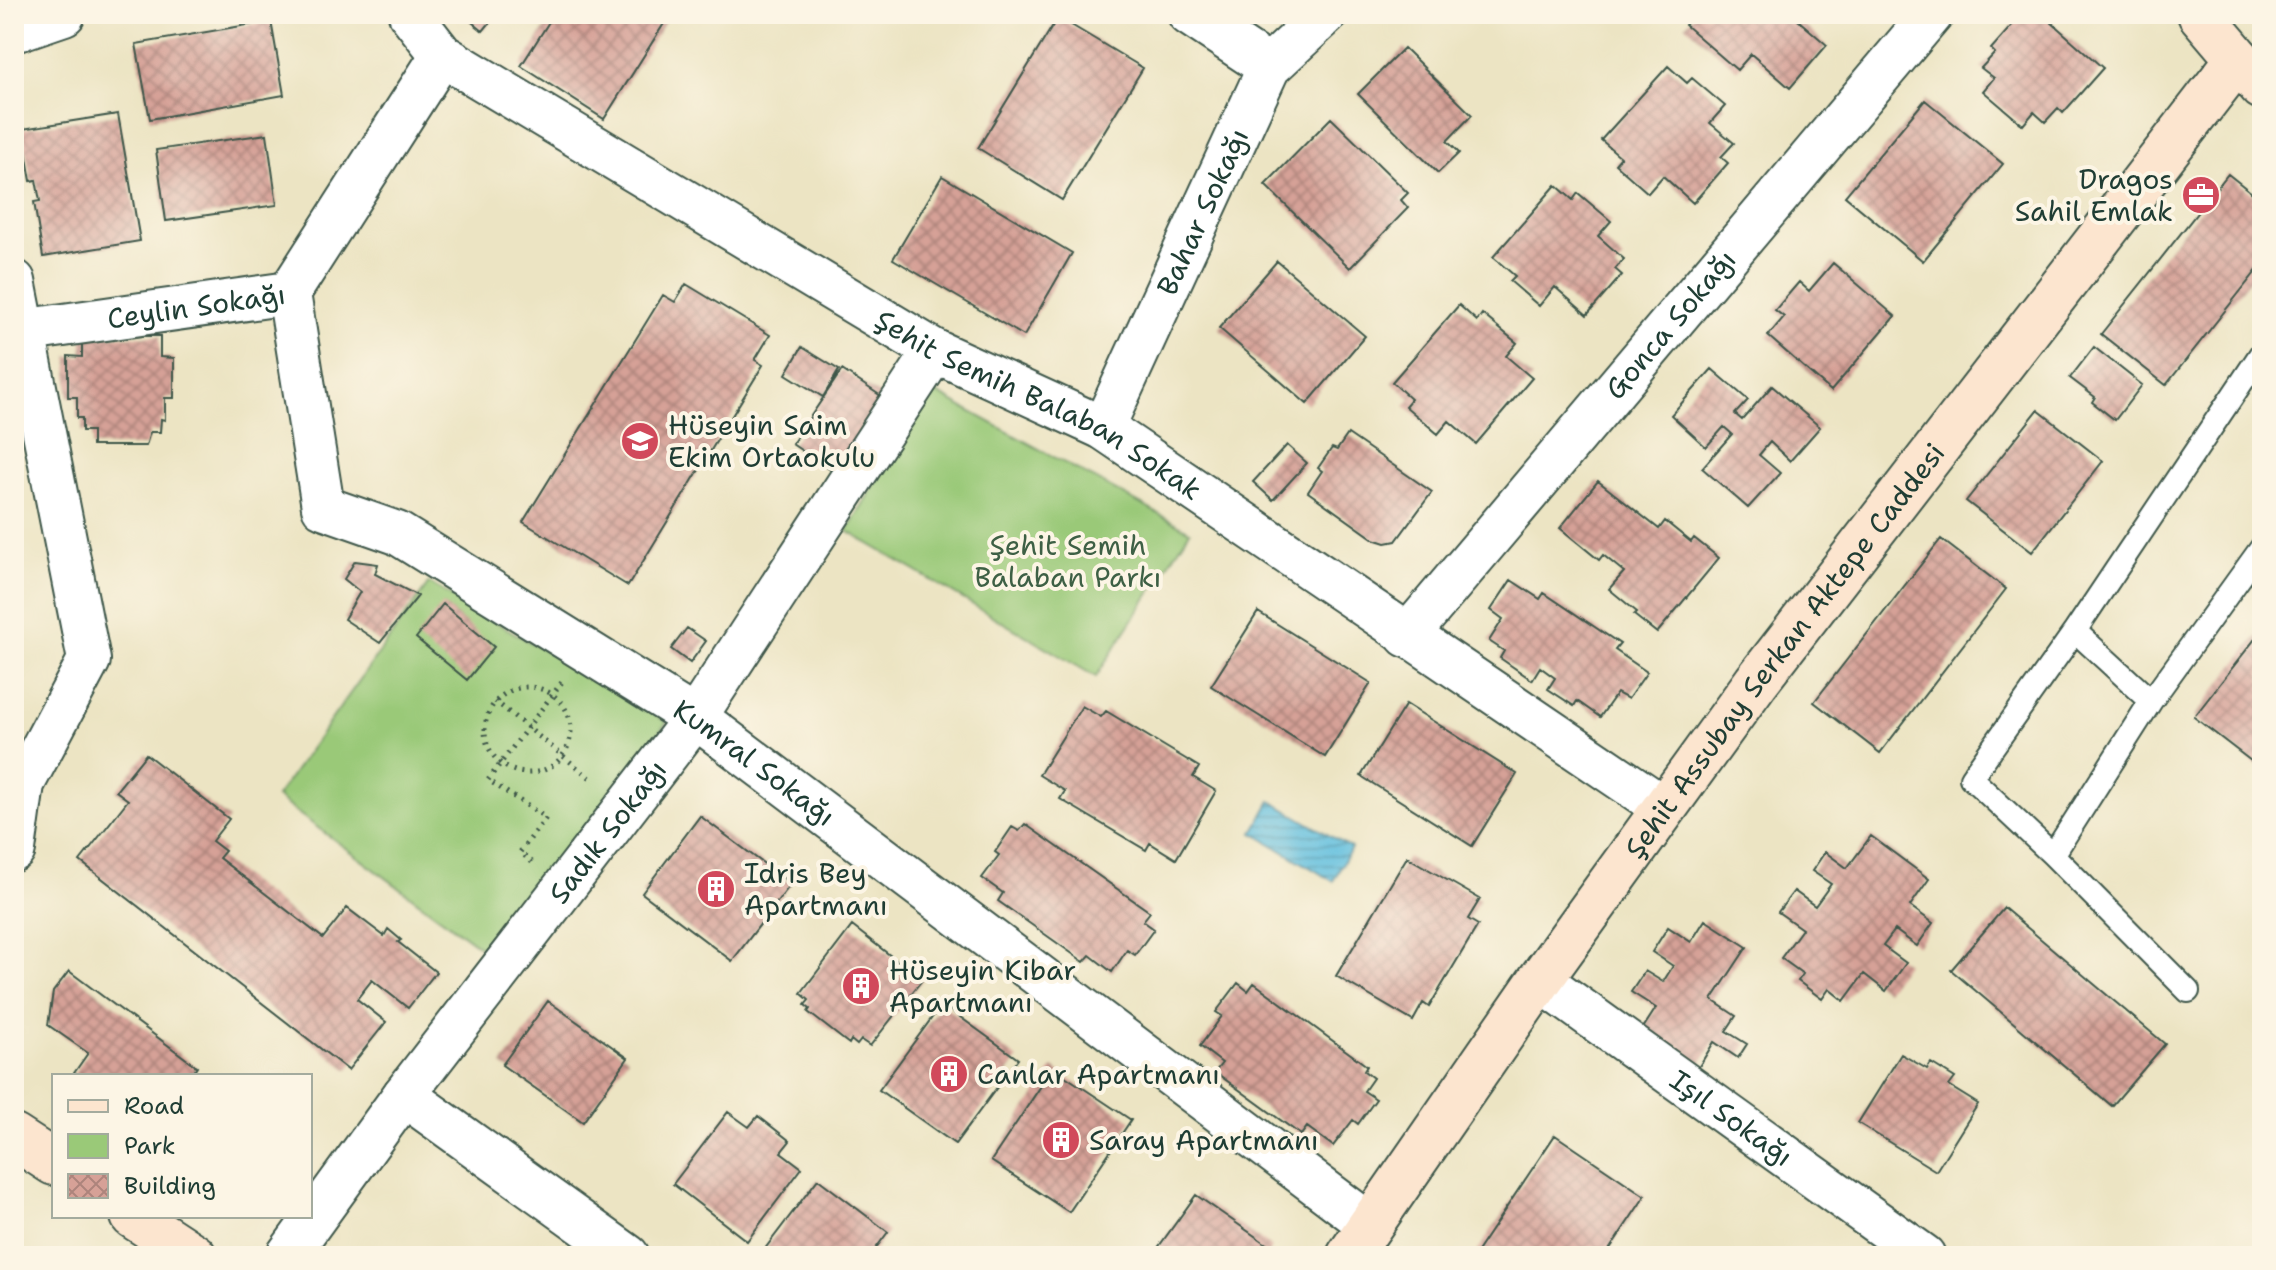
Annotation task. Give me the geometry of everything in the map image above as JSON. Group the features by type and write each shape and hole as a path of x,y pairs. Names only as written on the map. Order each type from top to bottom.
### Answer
{"street":[{"path":"14,31 64,14"},
{"name":"Şehit Semih Balaban Sokak","path":"410,14 442,55 935,351 1103,428 1664,808"},
{"path":"1189,14 1269,67"},
{"name":"Bahar Sokağı","path":"1103,428 1269,67 1326,14"},
{"name":"Gonca Sokağı","path":"1407,636 1932,14"},
{"path":"2200,14 2250,73"},
{"name":"Ceylin Sokağı","path":"18,332 289,293 442,55"},
{"name":"Şehit Assubay Serkan Aktepe Caddesi","path":"1359,1240 1540,980 1756,682 2250,73"},
{"path":"14,281 18,332 89,660 23,784 14,850"},
{"name":"Kumral Sokağı","path":"289,293 323,507 397,533 695,718 1359,1240"},
{"name":"Sadık Sokağı","path":"287,1256 404,1095 695,718 935,351"},
{"name":"Işıl Sokağı","path":"1540,980 1924,1256"},
{"path":"404,1095 628,1256"},
{"path":"14,1137 52,1162"},
{"path":"136,1218 194,1256"}],"lane":[{"path":"2255,361 2262,390"},
{"path":"2188,991 2053,855 1971,778 2075,631 2255,361"},
{"path":"2053,855 2151,701 2262,547"},
{"path":"2075,631 2151,701"}],"path":[{"path":"565,886 520,852 546,818 488,780 586,651"},
{"path":"521,687 535,687 561,701 571,729 563,756 540,772 526,773 501,763 491,753 485,727 495,701 521,687"},
{"path":"495,701 626,808"}],"green space":[{"name":"Şehit Semih Balaban Parkı","path":"931,390 1190,531 1096,677 847,531"},
{"path":"429,583 667,722 487,952 276,797"}],"water":[{"path":"1271,801 1351,848 1333,881 1253,833"}],"building":[{"path":"462,14 497,14 483,31"},
{"path":"554,14 670,14 604,119 521,66"},
{"path":"1695,14 1791,14 1827,45 1790,88 1751,54 1737,70 1685,25"},
{"path":"2022,14 2042,14 2103,68 2063,113 2058,108 2045,122 2034,112 2023,125 1983,91 1994,78 1981,68 1995,53 1991,49"},
{"path":"1058,17 1143,68 1062,200 978,148"},
{"path":"271,21 284,95 150,119 136,44"},
{"path":"1404,48 1472,115 1447,141 1459,153 1438,173 1358,94"},
{"path":"1668,66 1687,83 1692,78 1725,106 1710,123 1734,143 1721,157 1728,163 1693,203 1663,176 1648,193 1615,164 1621,157 1601,140"},
{"path":"1925,100 2003,164 1923,261 1845,196"},
{"path":"118,114 140,241 43,257 34,202 40,201 36,180 31,181 22,129"},
{"path":"1331,118 1408,193 1401,200 1408,208 1350,268 1265,185"},
{"path":"267,134 277,205 166,221 156,150"},
{"path":"2228,174 2262,201 2262,264 2166,385 2101,334"},
{"path":"942,176 1072,253 1024,336 893,259"},
{"path":"1556,185 1573,200 1578,193 1611,221 1598,236 1624,259 1615,269 1622,275 1587,315 1555,287 1539,306 1510,281 1515,276 1493,257"},
{"path":"1277,261 1365,336 1307,404 1219,328"},
{"path":"1833,263 1895,316 1831,391 1768,336 1784,317 1775,310 1799,282 1809,291"},
{"path":"686,284 770,335 755,360 763,365 628,586 523,522 663,295 675,302"},
{"path":"1459,305 1477,321 1482,314 1517,343 1506,356 1532,378 1476,444 1449,421 1438,434 1405,406 1411,399 1392,382"},
{"path":"82,336 160,336 160,357 174,358 174,398 165,398 165,420 161,419 160,432 150,432 146,446 92,446 92,431 82,431 82,418 77,418 77,397 68,397 68,356 82,357"},
{"path":"802,347 839,370 823,397 786,374"},
{"path":"2094,347 2142,385 2115,420 2092,402 2095,397 2070,378"},
{"path":"1712,369 1748,400 1735,414 1742,420 1772,386 1820,427 1790,461 1770,442 1759,455 1780,473 1748,508 1702,468 1732,434 1724,427 1706,447 1671,415"},
{"path":"842,370 887,400 837,474 792,444"},
{"path":"2038,410 2103,461 2032,552 1966,501"},
{"path":"1348,434 1432,492 1396,541 1386,543 1374,539 1308,492 1322,471 1318,468 1332,448 1337,450"},
{"path":"1287,445 1307,463 1273,500 1253,482"},
{"path":"1598,481 1659,529 1665,521 1691,542 1694,538 1719,558 1657,633 1609,589 1624,572 1603,555 1599,560 1560,528"},
{"path":"1941,539 2006,589 1880,753 1814,702"},
{"path":"355,561 378,564 375,574 418,596 380,643 344,619 360,592 344,579"},
{"path":"1511,580 1540,599 1544,593 1620,644 1615,650 1647,672 1628,699 1617,693 1600,717 1577,701 1574,706 1548,689 1555,678 1540,667 1532,680 1500,658 1504,651 1489,641 1503,619 1491,610"},
{"path":"443,604 494,647 467,680 416,638"},
{"path":"1258,612 1371,683 1325,757 1211,686"},
{"path":"687,628 706,641 690,663 671,649"},
{"path":"2262,630 2262,766 2260,768 2194,717"},
{"path":"1406,704 1517,774 1472,846 1361,776"},
{"path":"1082,706 1101,717 1106,711 1199,767 1193,777 1216,791 1176,859 1150,843 1146,850 1060,799 1065,791 1039,775"},
{"path":"146,754 229,819 212,841 225,851 219,858 323,938 347,908 384,936 388,929 401,940 398,942 436,972 408,1008 372,980 357,999 386,1022 348,1070 80,861 128,800 116,791"},
{"name":"Idris Bey Apartmanı","path":"700,816 791,884 732,961 642,893"},
{"path":"1025,824 1150,912 1143,921 1154,929 1135,955 1127,950 1112,972 1090,955 1084,962 998,901 1003,893 982,878 999,855 995,852 1012,827 1019,831"},
{"path":"1871,836 1929,879 1910,906 1933,923 1917,946 1895,930 1883,946 1906,963 1886,991 1864,974 1844,1001 1829,989 1822,999 1798,981 1803,974 1781,958 1802,929 1778,912 1794,891 1815,906 1831,884 1812,871 1825,852 1847,868"},
{"path":"1407,857 1480,899 1468,919 1478,925 1429,1007 1423,1003 1413,1021 1336,976"},
{"path":"2004,908 2165,1044 2112,1106 1951,970"},
{"path":"1705,920 1747,947 1712,1000 1736,1016 1726,1031 1747,1044 1738,1058 1714,1042 1695,1073 1638,1036 1656,1008 1631,992 1645,971 1663,982 1673,966 1652,952 1668,927 1691,942"},
{"name":"Hüseyin Kibar Apartmanı","path":"852,926 922,980 870,1046 861,1040 857,1045 851,1040 849,1044 808,1012 810,1009 805,1005 809,1000 801,993"},
{"path":"69,971 197,1067 192,1074 73,1074 88,1053 48,1025 53,992"},
{"path":"1238,983 1248,991 1254,983 1367,1066 1364,1071 1373,1078 1364,1091 1376,1099 1358,1124 1353,1120 1333,1146 1307,1127 1301,1135 1215,1072 1222,1063 1200,1046 1222,1016 1216,1012"},
{"path":"548,1001 628,1058 583,1122 502,1065"},
{"name":"Canlar Apartmanı","path":"942,1004 1018,1059 955,1144 879,1090"},
{"path":"1901,1054 1927,1069 1931,1063 1955,1078 1949,1086 1978,1104 1936,1171 1858,1123"},
{"name":"Saray Apartmanı","path":"1053,1068 1131,1120 1069,1212 991,1161"},
{"path":"728,1112 749,1127 758,1116 790,1141 781,1152 802,1168 747,1241 673,1184"},
{"path":"1555,1135 1645,1196 1605,1256 1474,1256"},
{"path":"818,1179 888,1232 870,1256 761,1254"},
{"path":"1196,1195 1272,1248 1266,1256 1152,1256"},
{"path":"934,1248 944,1256 928,1256"}],"place":[{"name":"Dragos Sahil Emlak","path":"2201,195"},
{"name":"Hüseyin Saim Ekim Ortaokulu","path":"640,441"},
{"name":"Idris Bey Apartmanı","path":"716,889"},
{"name":"Hüseyin Kibar Apartmanı","path":"861,986"},
{"name":"Canlar Apartmanı","path":"949,1074"},
{"name":"Saray Apartmanı","path":"1061,1140"}]}
